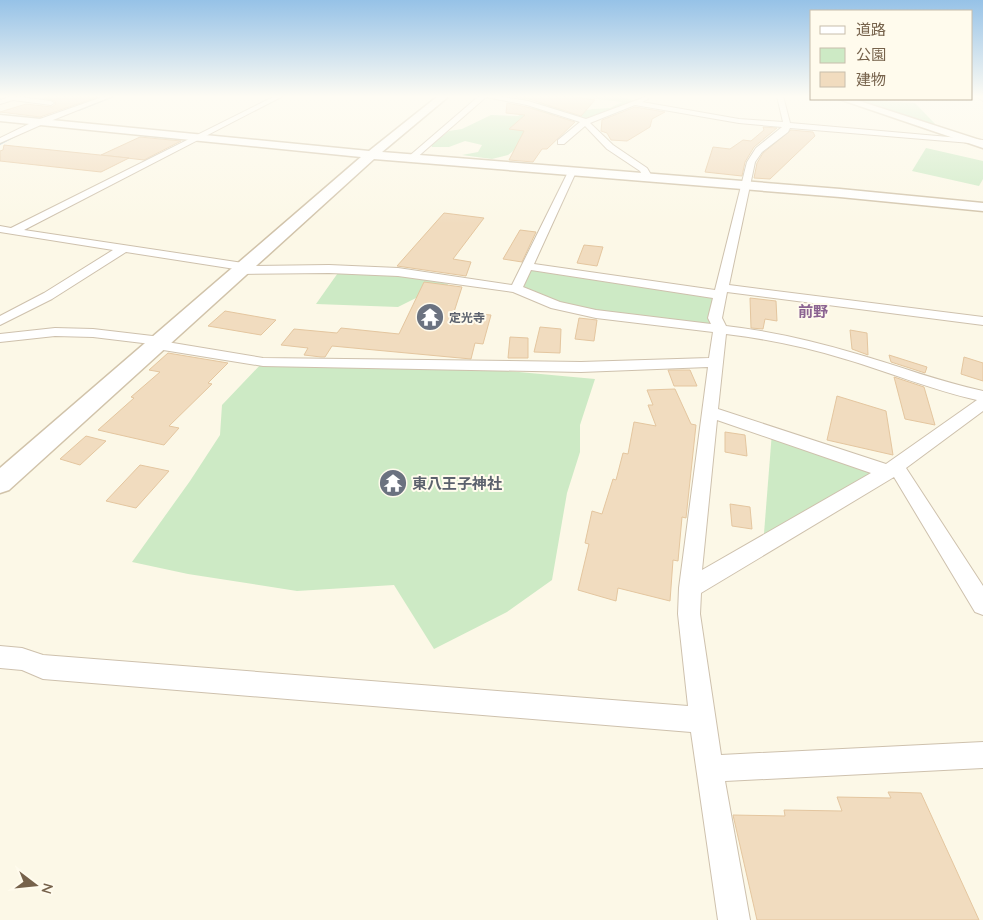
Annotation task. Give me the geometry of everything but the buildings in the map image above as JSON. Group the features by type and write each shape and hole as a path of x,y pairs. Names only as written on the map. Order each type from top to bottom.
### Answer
{"street":[{"path":"13,232 196,139"},
{"path":"208,139 372,155 983,206"},
{"path":"0,483 242,268 392,139"},
{"path":"411,158 433,139"},
{"path":"561,142 565,139"},
{"path":"602,139 610,147 644,170 648,178"},
{"path":"734,920 702,720 689,614 690,588 720,328 715,318 751,162 759,150 773,139"},
{"path":"947,139 983,143"},
{"path":"965,139 971,141 983,152"},
{"path":"516,289 572,172"},
{"path":"0,230 242,268 398,272 516,289 556,305 596,314 770,335 819,346 960,391 983,396"},
{"path":"0,322 48,296 123,248"},
{"path":"527,266 721,291 983,321"},
{"path":"0,338 56,332 93,333 263,362 581,367 716,362"},
{"path":"690,588 892,469 983,402"},
{"path":"710,412 892,469 983,604"},
{"path":"0,657 22,659 42,666 702,720"},
{"path":"709,769 983,756"}],"green space":[{"path":"439,139 529,139 508,155 492,159 462,155 478,152 482,145 465,141 449,147 432,147 431,145"},
{"path":"926,148 983,161 983,179 979,186 912,171"},
{"path":"527,266 720,295 720,328 596,314 516,289"},
{"path":"340,270 393,272 448,284 440,301 416,298 398,307 316,304"},
{"path":"263,362 432,364 595,379 580,425 580,452 567,493 552,580 507,612 434,649 394,585 297,591 188,574 132,562 190,481 220,435 222,405"},
{"path":"772,432 888,472 763,546"}],"waterway":[{"path":"0,144 10,139"}],"place":[{"name":"定光寺","path":"430,317"},
{"name":"東八王子神社","path":"393,483"}],"district":[{"name":"前野","path":"813,311"}]}
